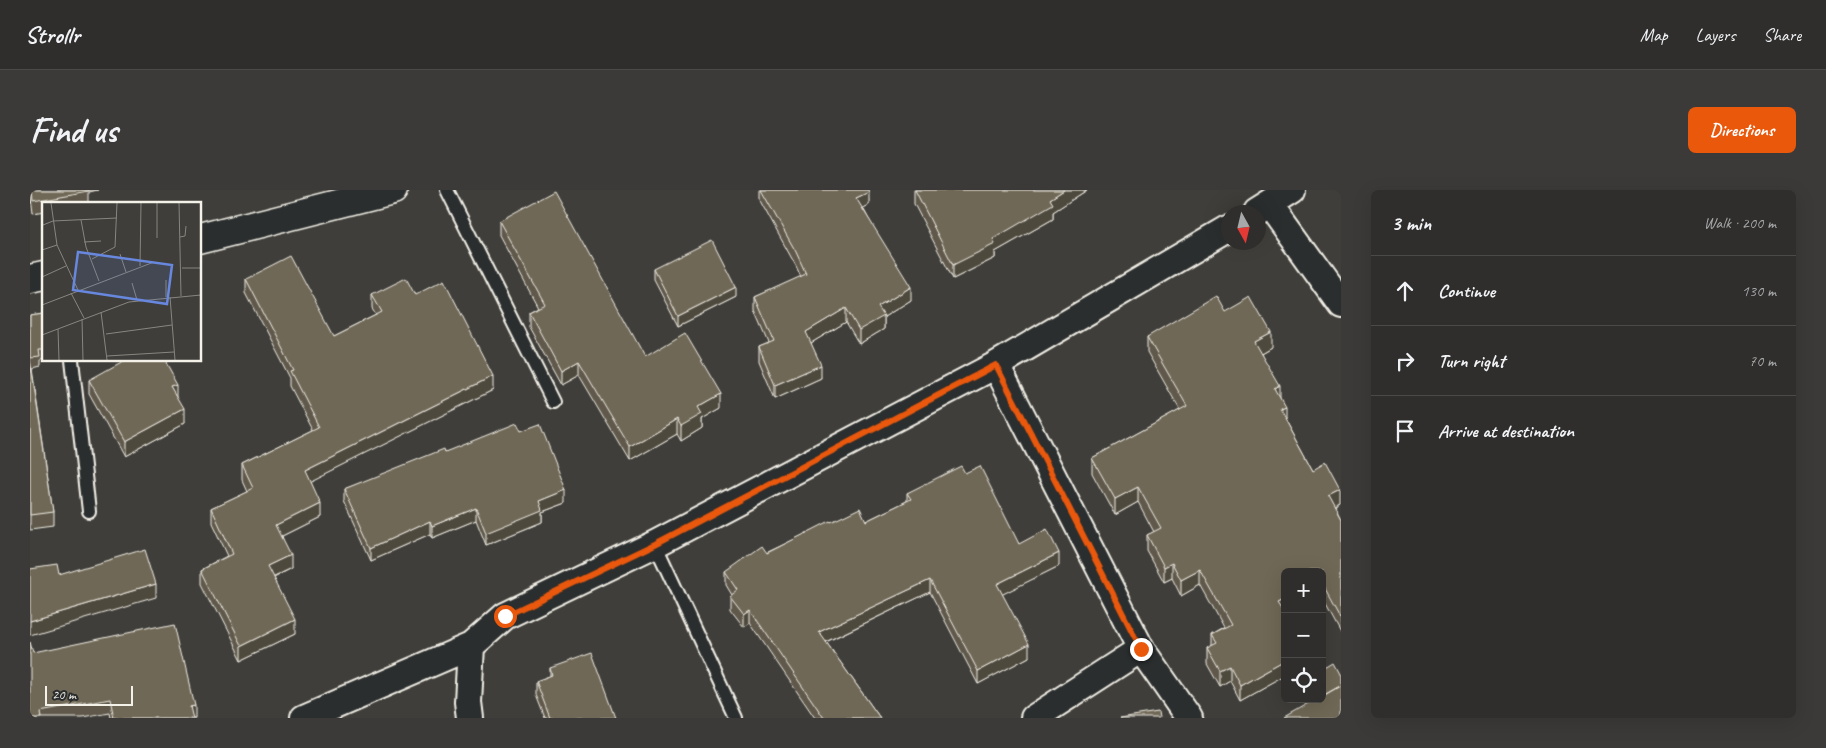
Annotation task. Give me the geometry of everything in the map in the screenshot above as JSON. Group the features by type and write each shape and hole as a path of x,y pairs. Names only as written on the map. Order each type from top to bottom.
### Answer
{"street":[{"path":"201,240 393,190"},
{"path":"1266,207 1292,190"},
{"path":"1266,213 1339,298"},
{"path":"304,718 471,646 505,616 655,544 996,365 1221,233"},
{"path":"996,365 1141,649 1189,718"},
{"path":"470,718 468,702 471,646"},
{"path":"1034,718 1141,649"}],"lane":[{"path":"447,190 553,402"},
{"path":"72,361 89,511"},
{"path":"655,544 736,718"}],"building":[{"path":"32,190 89,190 89,191 33,201"},
{"path":"761,190 868,190 869,192 856,198 911,287 878,307 884,316 859,330 846,308 806,332 821,365 775,385 759,347 774,341 755,297 806,274 796,252"},
{"path":"915,190 1064,190 1050,199 1053,204 993,239 995,244 953,265"},
{"path":"554,191 645,357 685,333 721,394 698,407 702,414 681,426 677,419 630,447 579,361 561,371 529,312 545,304 499,221"},
{"path":"712,240 736,287 678,316 654,269"},
{"path":"291,256 334,336 382,312 372,295 406,278 415,295 444,280 493,376 305,470 320,503 276,525 291,555 268,566 295,619 241,646 202,569 232,554 211,508 253,488 242,465 319,427 290,371 293,370 246,279"},
{"path":"1216,296 1225,312 1251,297 1271,332 1254,341 1280,386 1275,389 1285,407 1280,409 1313,469 1325,462 1340,490 1328,496 1341,520 1341,618 1326,590 1326,568 1281,568 1281,601 1279,602 1281,605 1281,662 1240,685 1230,666 1220,671 1207,648 1217,643 1212,635 1231,625 1200,570 1181,580 1172,563 1164,567 1147,535 1161,528 1138,487 1115,499 1092,458 1187,406 1147,337"},
{"path":"42,313 42,350 39,350 40,357 30,358 30,315"},
{"path":"30,359 53,512 30,515"},
{"path":"123,361 165,361 178,385 172,387 185,409 124,442 89,380"},
{"path":"517,423 521,431 540,424 566,490 539,501 542,510 486,533 476,508 432,526 430,521 371,548 344,489 444,449 445,452"},
{"path":"961,466 965,473 980,466 1019,544 1047,529 1059,553 997,584 1029,644 978,671 930,580 819,632 880,718 824,718 750,610 744,614 730,596 738,590 726,572 762,546 767,553 860,508 866,521 911,499 907,493"},
{"path":"145,549 156,584 30,621 30,569 57,565 59,575"},
{"path":"175,623 194,705 189,706 192,718 114,718 110,699 40,712 41,718 30,718 30,642 33,653"},
{"path":"592,653 616,718 550,718 536,681 552,675 550,668"},
{"path":"1335,662 1341,673 1341,687 1326,694 1326,668"},
{"path":"1341,687 1341,718 1284,718 1310,703 1326,703 1326,694"},
{"path":"1158,712 1159,718 1120,718"}],"route":[{"path":"505,616 655,544 996,365 1141,649"}]}
